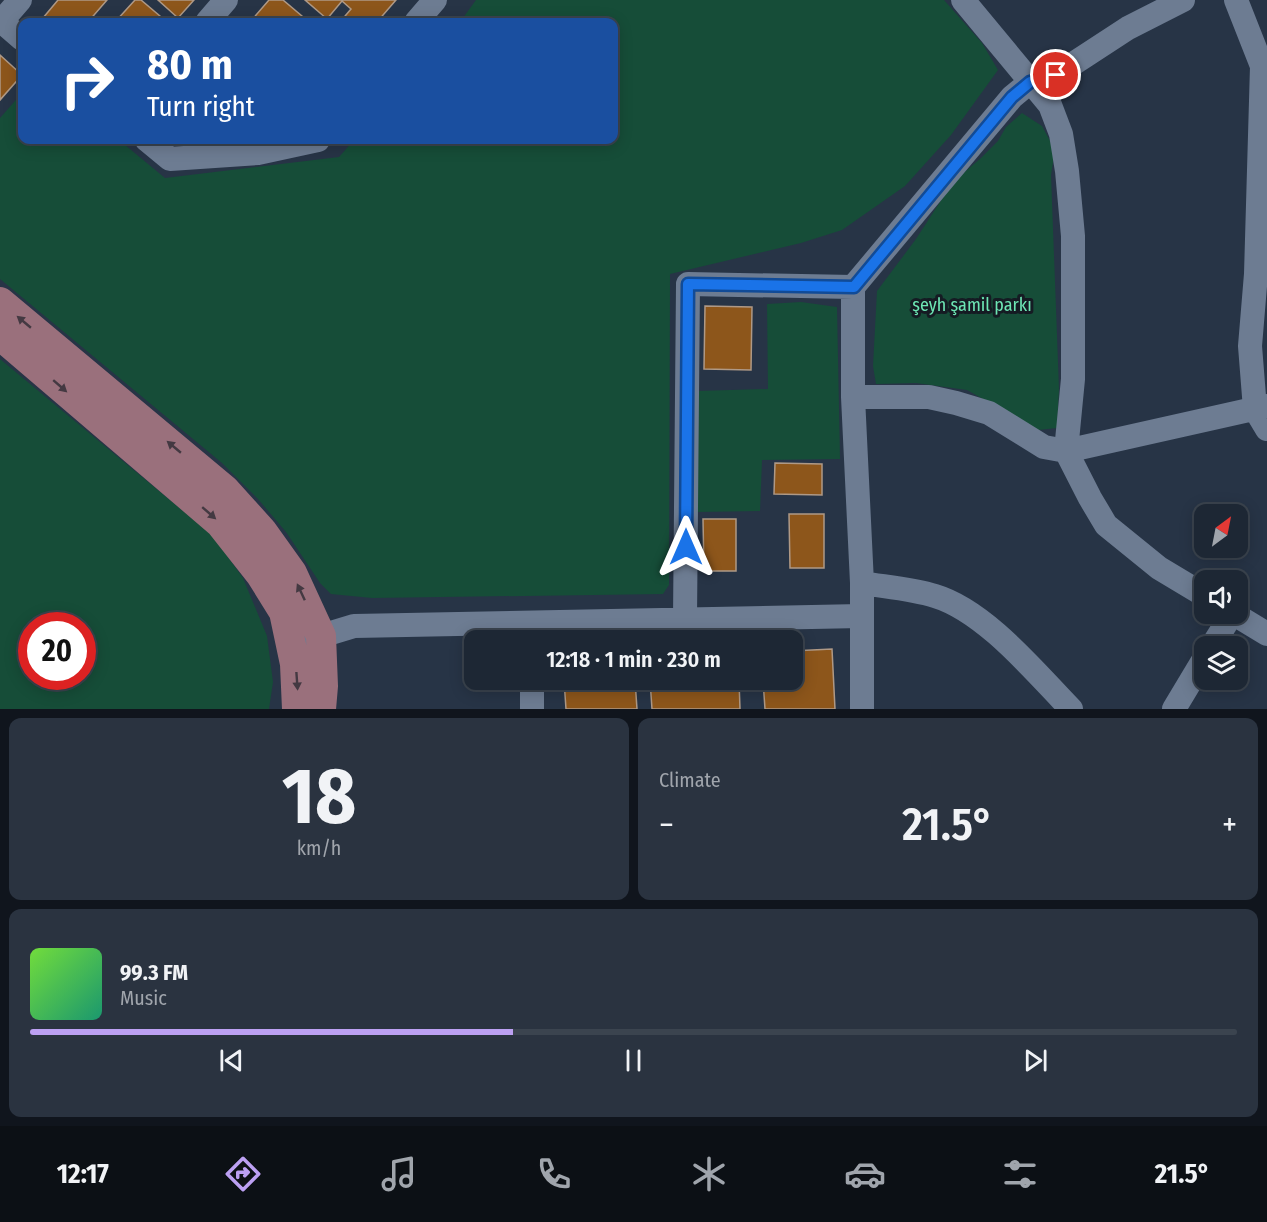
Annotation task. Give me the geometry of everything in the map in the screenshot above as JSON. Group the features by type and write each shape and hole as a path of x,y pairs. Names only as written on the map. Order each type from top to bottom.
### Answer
{"main road":[{"path":"0,302 225,490 262,531 292,573 321,636 323,686 321,709"},
{"path":"0,335 220,523 261,575 284,612 295,664 297,709"}],"street":[{"path":"18,36 1,21 20,0"},
{"path":"210,18 226,0"},
{"path":"419,18 435,0"},
{"path":"963,0 1050,105 1060,134 1067,171 1073,236 1073,378 1066,451 1106,525 1159,568 1194,589"},
{"path":"862,709 862,583 853,397 854,287 1012,97 1030,82 1056,75 1128,28 1184,0"},
{"path":"853,397 929,397 956,403 989,413 1044,447 1066,451 1263,415 1250,346 1257,274 1263,66 1236,0"},
{"path":"152,144 170,159 258,153 300,144"},
{"path":"685,619 688,284 854,287"},
{"path":"862,583 935,596 966,611 1012,648 1071,709"},
{"path":"545,630 685,619 861,616"},
{"path":"1248,623 1267,634"},
{"path":"291,640 321,636 354,626 496,630"},
{"path":"1174,709 1194,676"},
{"path":"532,690 532,709"}],"green space":[{"path":"476,0 944,0 982,43 998,70 951,135 905,186 842,230 801,243 670,274 669,585 663,594 372,598 331,594 320,583 286,532 258,499 222,463 0,279 0,118 18,98 18,144 124,144 165,178 339,157 350,144 618,144 618,18 463,18"},
{"name":"şeyh şamil parkı","path":"1022,113 1042,126 1055,150 1051,175 1059,389 1057,428 1038,430 967,390 916,383 876,384 873,366 877,291 916,239 953,182 998,141 1006,127"},
{"path":"801,302 837,307 840,459 762,460 760,511 697,512 697,391 768,389 767,304"},
{"path":"0,359 212,535 243,578 267,636 273,682 269,709 0,709"}],"building":[{"path":"58,0 107,0 91,18 43,18"},
{"path":"135,0 141,0 162,18 119,18"},
{"path":"158,0 194,0 178,18"},
{"path":"269,0 283,0 304,18 253,18"},
{"path":"305,0 396,0 380,18 343,18 351,9 342,1 326,18"},
{"path":"0,55 18,71 18,80 0,100"},
{"path":"705,306 752,307 751,370 704,369"},
{"path":"775,463 822,464 822,495 774,494"},
{"path":"789,514 824,514 824,568 790,568"},
{"path":"703,519 736,519 736,571 704,571"},
{"path":"832,649 835,709 765,709 764,690 803,690 803,650"},
{"path":"565,690 636,690 637,709 566,709"},
{"path":"651,690 739,690 740,709 652,709"}],"route":[{"path":"686,547 688,284 854,287 1012,97 1030,82 1056,75"}]}
